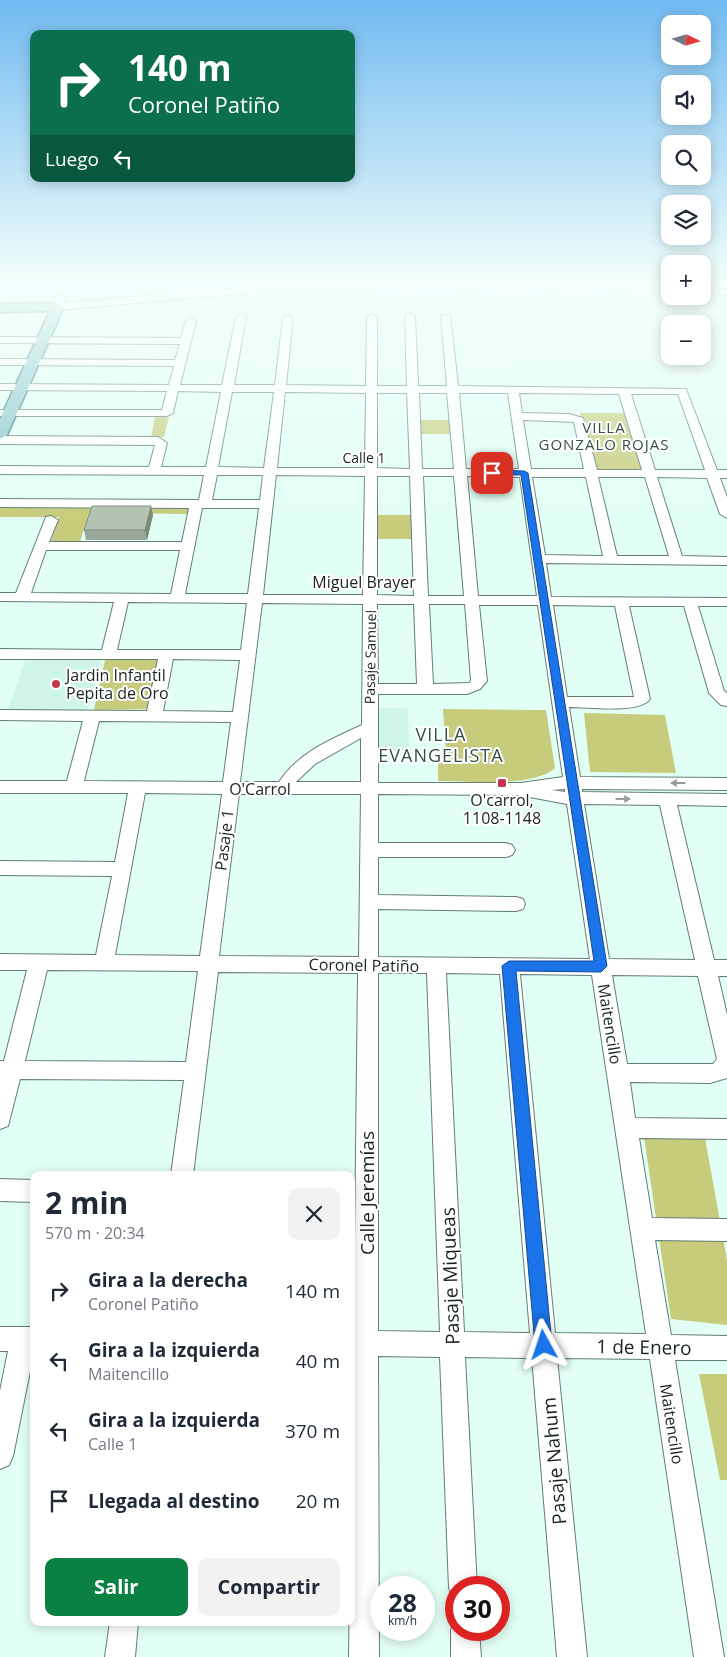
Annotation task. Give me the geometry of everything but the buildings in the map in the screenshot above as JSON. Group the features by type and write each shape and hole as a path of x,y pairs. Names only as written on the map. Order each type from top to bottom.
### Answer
{"main road":[{"path":"0,435 5,413 22,387 33,362"}],"street":[{"path":"5,413 167,413 181,363 81,362"},
{"path":"177,598 187,546 212,471 233,362"},
{"name":"Pasaje 1","path":"182,1171 283,362"},
{"name":"Pasaje Samuel","path":"370,789 372,362"},
{"path":"412,362 425,689"},
{"path":"370,689 467,689 475,686 479,679 450,362"},
{"path":"0,387 682,392 727,514"},
{"name":"Maitencillo","path":"513,390 573,791 709,1657"},
{"path":"624,391 677,561"},
{"path":"517,416 570,417 578,419 611,560"},
{"path":"0,440 160,442 154,471"},
{"name":"Calle 1","path":"0,470 727,474"},
{"path":"0,503 266,504"},
{"path":"22,597 52,520"},
{"path":"42,546 187,546"},
{"path":"538,559 727,561"},
{"name":"Miguel Brayer","path":"0,597 727,602"},
{"path":"108,654 122,598"},
{"path":"560,702 630,703 640,701 643,695 621,601"},
{"path":"690,602 717,693 725,700"},
{"path":"0,654 248,655"},
{"path":"154,716 166,655"},
{"path":"0,715 240,716"},
{"path":"74,788 92,716"},
{"path":"283,789 288,780 301,766 369,728"},
{"name":"O'Carrol","path":"0,787 521,790 549,797 573,791 727,784"},
{"path":"104,962 138,788"},
{"name":"Calle Jeremías","path":"364,1657 359,1343 369,965 370,789"},
{"name":"O'Carrol","path":"573,791 667,800 727,800"},
{"path":"617,1073 710,1074 720,1072 727,1060 667,800"},
{"path":"369,850 506,850"},
{"path":"0,868 122,870"},
{"path":"369,902 516,904"},
{"name":"Coronel Patiño","path":"0,962 727,968"},
{"path":"0,1119 6,1070 39,962"},
{"name":"Pasaje Miqueas","path":"436,965 462,1576"},
{"name":"Pasaje Nahum","path":"509,966 572,1657"},
{"path":"6,1070 195,1071"},
{"path":"626,1128 727,1129"},
{"path":"0,1190 30,1190"},
{"path":"642,1229 727,1230"},
{"path":"0,1456 19,1339"},
{"name":"1 de Enero","path":"359,1343 727,1348"},
{"path":"120,1657 124,1626"},
{"path":"465,1641 466,1657"}],"shaded area":[{"name":"Jardin Infantil Pepita de Oro","path":"26,658 102,659 88,711 8,710"},
{"path":"375,708 408,708 409,751 374,751"}],"green space":[{"path":"580,413 627,413 643,469 593,469"},
{"path":"155,417 169,417 164,437 151,437"},
{"path":"419,420 452,420 453,434 420,434"},
{"path":"0,506 190,506 188,514 89,513 80,542 51,542 59,517 0,517"},
{"path":"378,515 413,515 414,539 376,539"},
{"path":"105,660 158,660 149,709 94,710"},
{"path":"443,709 546,710 555,768 545,774 516,781 438,781 438,753 446,753"},
{"path":"584,713 665,715 676,773 590,772"},
{"path":"644,1137 705,1138 727,1260 727,1325 671,1319"},
{"path":"699,1374 727,1374 727,1480 720,1480"}],"place":[{"name":"Jardin Infantil Pepita de Oro","path":"56,684"},
{"name":"O'carrol, 1108-1148","path":"502,783"}],"district":[{"name":"VILLA GONZALO ROJAS","path":"604,436"},
{"name":"VILLA EVANGELISTA","path":"441,744"}],"route":[{"path":"492,473 524,473 601,966 509,966 544,1345"}]}
